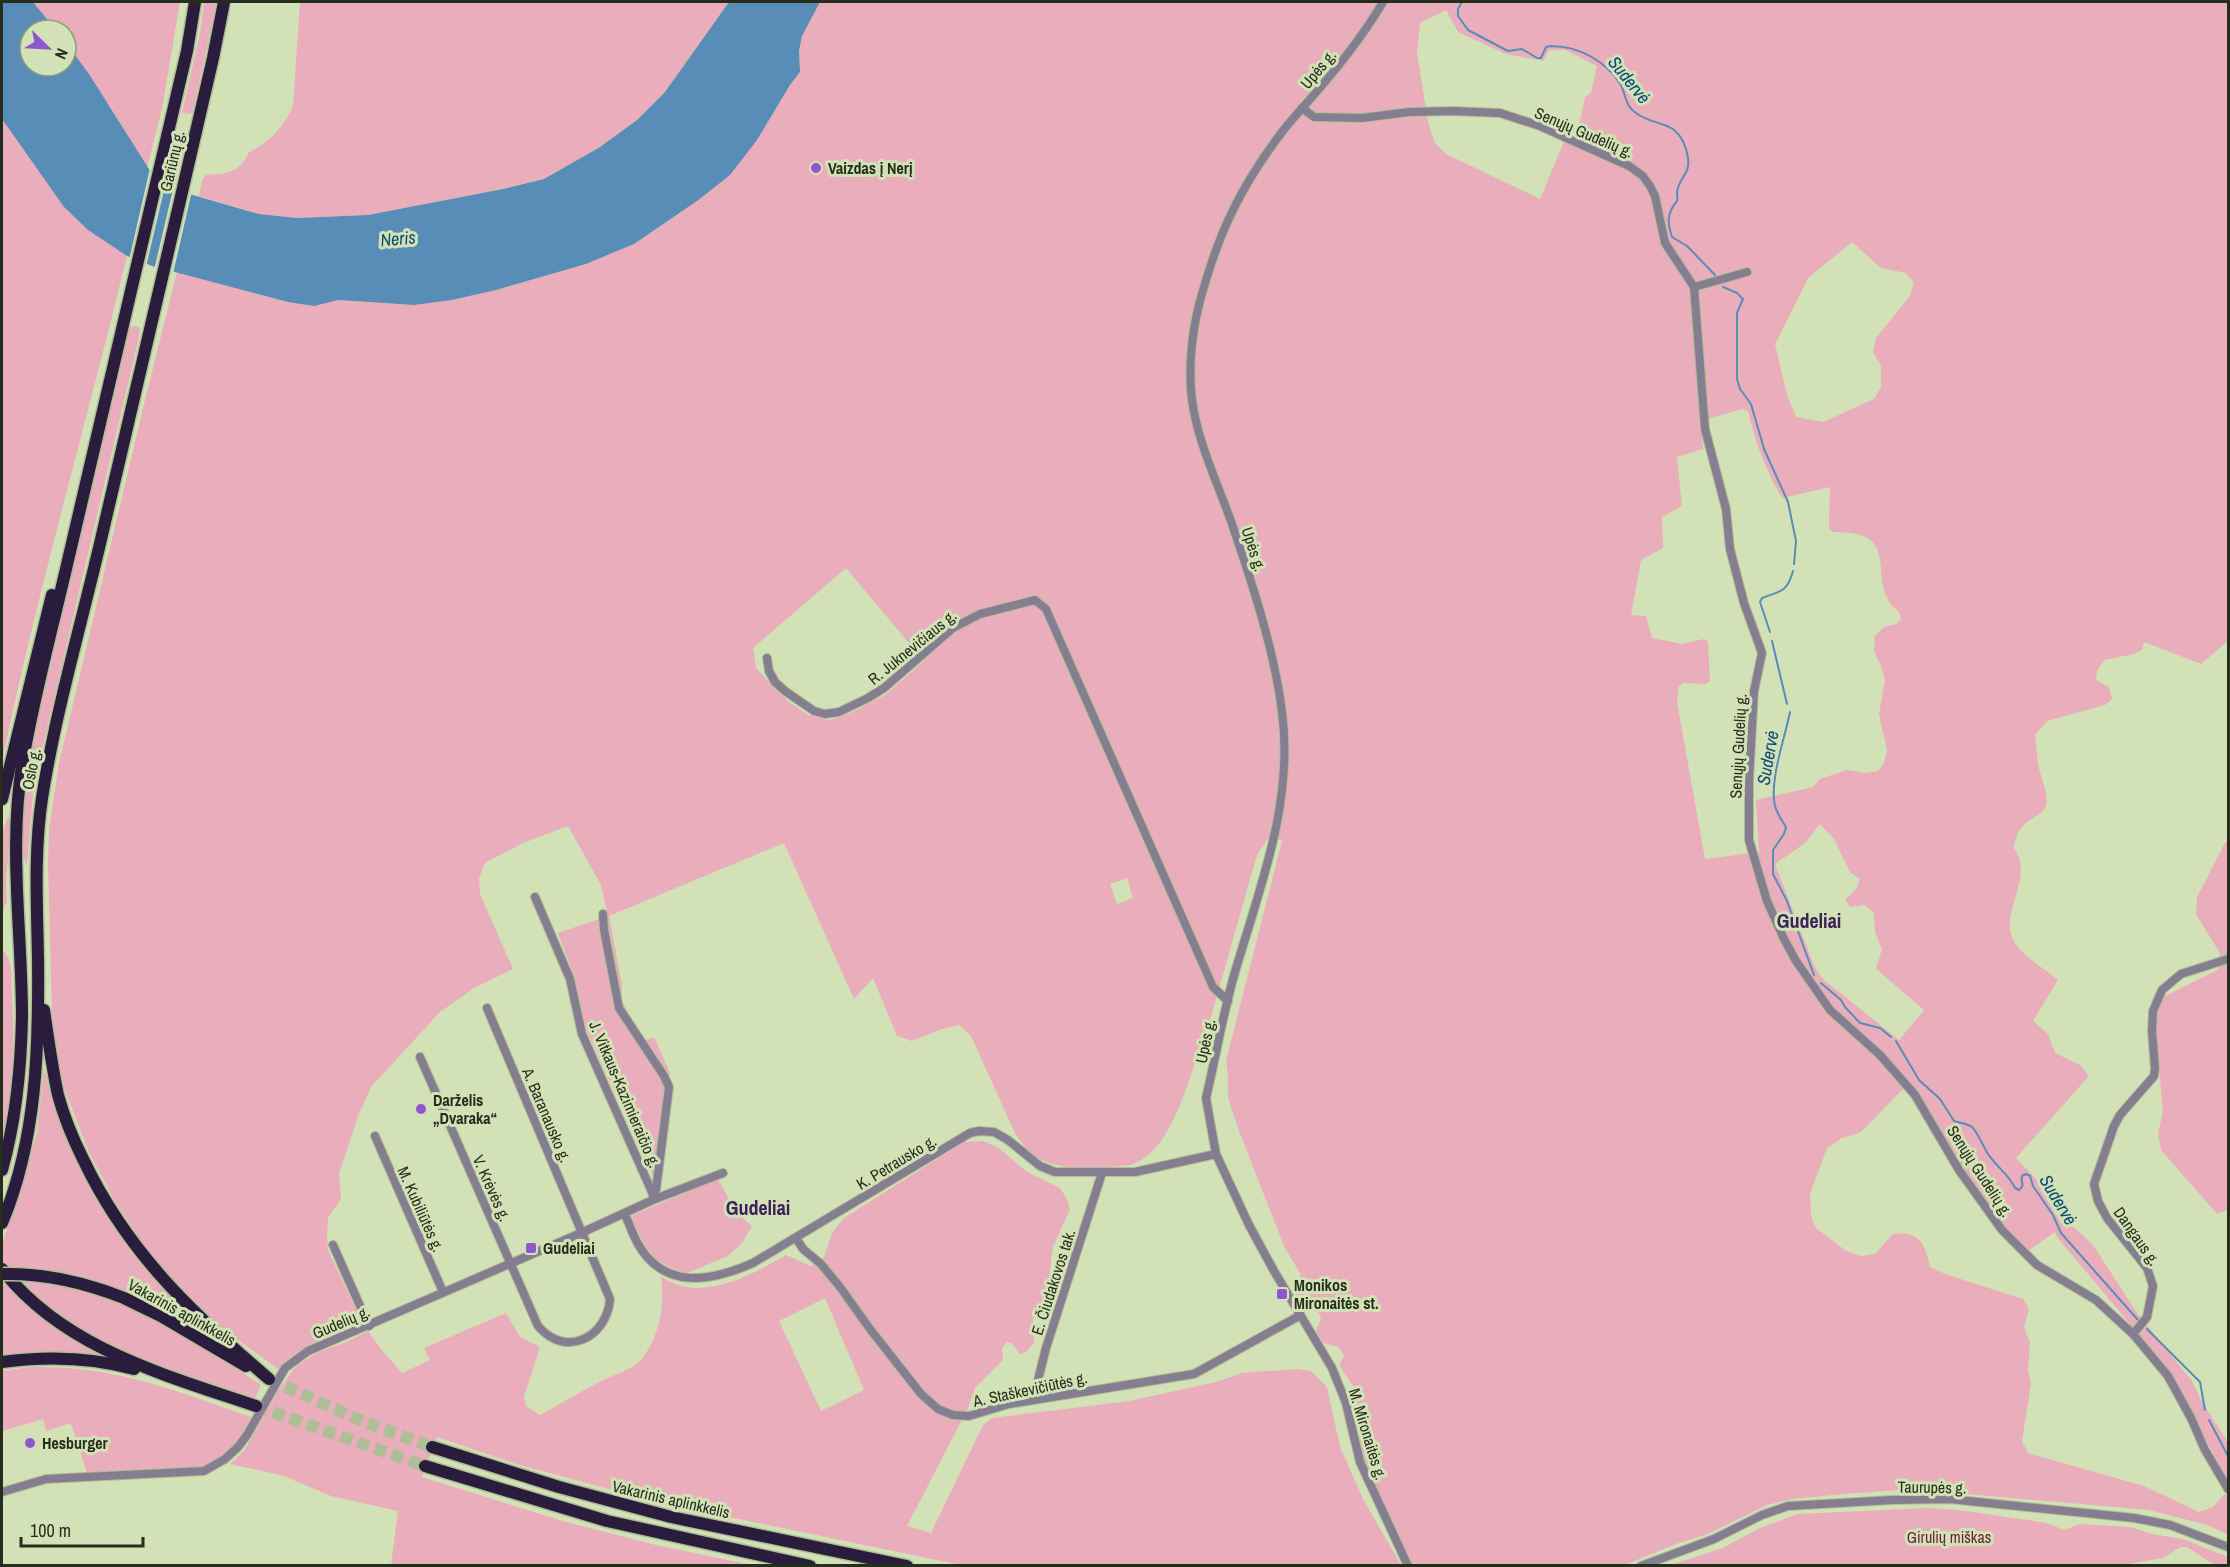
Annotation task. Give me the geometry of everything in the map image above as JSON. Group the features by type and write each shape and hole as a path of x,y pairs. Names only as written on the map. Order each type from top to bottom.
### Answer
{"highway":[{"name":"Gariūnų g.","path":"124,321 173,114 195,2"},
{"name":"Gariūnų g.","path":"150,327 224,2"},
{"name":"Oslo g.","path":"2,1170 17,1101 20,1060 21,1007 16,848 22,761 124,321"},
{"name":"Oslo g.","path":"2,1223 18,1177 32,1112 38,1032 37,838 43,795 150,327"},
{"path":"2,800 67,531 100,417"},
{"name":"Vakarinis aplinkkelis","path":"2,1274 23,1273 54,1277 82,1283 124,1298 161,1316 269,1379 212,1329 154,1270 113,1214 92,1177 74,1140 59,1097 48,1041 38,958"},
{"path":"2,1269 44,1312 88,1342 178,1380"},
{"path":"2,1362 32,1358 73,1358 114,1364 178,1380 256,1406"},
{"name":"Vakarinis aplinkkelis","path":"432,1447 559,1487 671,1517 907,1566"},
{"path":"425,1466 607,1521 810,1566"}],"street":[{"name":"Upės g.","path":"1216,1154 1206,1098 1228,1001 1275,834 1285,762 1282,712 1276,677 1252,586 1201,440 1193,410 1191,381 1193,340 1199,304 1222,231 1246,184 1281,133 1350,51 1383,2"},
{"name":"Senųjų Gudelių g.","path":"1302,108 1314,117 1362,118 1452,111 1500,113 1540,126 1629,166 1643,176 1650,186 1655,195 1665,243 1694,287 1705,429 1726,509 1730,549 1750,624 1762,652 1754,691 1748,821 1749,840 1767,902 1792,954 1811,984 1830,1010 1880,1055 1915,1095 1959,1170 2002,1230 2037,1265 2096,1300 2133,1334 2174,1386 2205,1449 2229,1489"},
{"path":"1694,287 1747,272"},
{"name":"R. Juknevičiaus g.","path":"766,658 775,682 785,691 814,711 825,714 839,712 884,688 953,628 980,614 1035,600 1046,609 1213,987 1228,1001"},
{"name":"J. Vitkaus-Kazimieraičio g.","path":"535,897 570,979 582,1034 654,1196"},
{"path":"603,914 619,1008 669,1087 659,1173 654,1196"},
{"name":"Dangaus g.","path":"2133,1334 2147,1317 2153,1286 2147,1268 2107,1218 2098,1201 2094,1184 2117,1120 2154,1076 2156,1068 2152,1031 2153,1011 2162,990 2181,974 2229,959"},
{"name":"A. Baranausko g.","path":"487,1008 610,1299 609,1312 603,1323 586,1339 569,1343 554,1339 543,1331 510,1264"},
{"name":"V. Krėvės g.","path":"420,1057 510,1264"},
{"name":"K. Petrausko g.","path":"625,1214 638,1244 649,1258 669,1273 696,1279 717,1277 753,1263 970,1133 979,1131 1001,1135 1047,1169 1064,1172 1135,1172 1216,1154"},
{"name":"M. Kubiliūtės g.","path":"375,1136 442,1292"},
{"name":"M. Mironaitės g.","path":"1216,1154 1249,1225 1299,1316 1332,1368 1346,1403 1360,1462 1408,1566"},
{"name":"Gudelių g.","path":"2,1492 46,1479 191,1473 210,1469 225,1460 238,1448 285,1368 308,1351 625,1214 654,1196 723,1173"},
{"name":"E. Čiudakovos tak.","path":"1036,1399 1036,1388 1046,1348 1102,1173"},
{"name":"A. Staškevičiūtės g.","path":"796,1238 808,1255 821,1264 840,1287 921,1394 938,1409 953,1415 969,1416 1036,1399 1194,1374 1299,1316"},
{"path":"333,1245 369,1326"},
{"name":"Taurupės g.","path":"1641,1566 1714,1539 1762,1515 1788,1506 1902,1500 1950,1499 2134,1518 2179,1527 2229,1547"}],"green space":[{"path":"33,2 180,2 162,109 147,168 114,113 78,60 78,18 46,18"},
{"path":"204,2 217,2 192,114 182,113 200,33"},
{"path":"300,2 729,2 665,92 637,120 600,147 544,179 368,215 297,218 259,214 199,196 202,181 206,175 227,173 237,168 249,152 263,144 275,133 289,114 293,106"},
{"path":"820,2 2228,2 2228,641 2201,664 2144,642 2142,650 2134,654 2104,660 2097,671 2096,680 2109,687 2112,699 2105,705 2047,721 2035,735 2039,768 2047,800 2043,810 2024,825 2016,838 2014,848 2020,860 2021,872 2012,909 2010,932 2019,948 2058,980 2033,1021 2048,1034 2055,1053 2080,1065 2089,1076 2016,1158 2039,1182 2041,1190 2061,1223 2075,1228 2093,1245 2137,1313 2192,1381 2202,1402 2228,1442 2228,1482 2172,1374 2055,1232 2021,1256 1971,1193 1904,1088 1861,1132 1842,1138 1827,1148 1810,1194 1811,1215 1815,1227 1846,1251 1861,1256 1875,1254 1893,1234 1909,1235 1920,1241 1930,1267 2023,1299 2029,1310 2024,1327 2030,1343 2028,1370 2031,1384 2022,1441 2028,1453 2144,1486 2199,1512 2213,1507 2225,1494 2228,1496 2228,1535 2207,1525 2149,1510 1901,1490 1794,1499 1767,1505 1708,1534 1676,1544 1625,1565 1412,1565 1362,1456 1355,1408 1357,1392 1339,1365 1344,1356 1339,1347 1323,1343 1316,1331 1321,1318 1316,1309 1304,1312 1292,1287 1301,1275 1284,1246 1228,1098 1226,1061 1282,841 1270,835 1257,855 1205,1038 1178,1110 1158,1145 1145,1158 1130,1165 1076,1168 1056,1165 1033,1155 1015,1133 971,1036 959,1025 912,1041 897,1036 873,978 854,999 784,843 609,916 622,985 622,1002 645,1041 654,1037 670,1073 655,1181 586,1029 574,976 558,933 608,916 601,885 568,826 523,843 485,863 479,879 480,894 513,969 474,988 440,1012 371,1087 358,1116 339,1174 341,1199 328,1218 327,1235 328,1250 362,1322 306,1347 278,1369 230,1334 184,1293 152,1257 117,1205 89,1152 67,1096 58,1066 52,1016 48,864 49,829 59,763 177,272 288,302 338,300 414,305 452,300 496,290 586,264 634,244 697,201 757,140 800,72 799,51 802,36","holes":["1446,10 1458,32 1506,54 1543,61 1549,50 1565,50 1597,66 1591,93 1585,97 1575,145 1564,142 1540,199 1446,154 1435,143 1428,122 1417,52 1420,23","1852,242 1881,268 1906,273 1914,282 1910,296 1876,338 1873,352 1881,366 1881,387 1874,399 1823,422 1796,417 1787,395 1775,344 1808,278","1742,409 1748,411 1762,456 1782,498 1830,487 1829,528 1832,532 1855,534 1870,539 1877,549 1883,587 1888,600 1899,612 1901,619 1897,624 1884,627 1875,636 1874,651 1885,680 1879,714 1887,750 1884,763 1878,771 1865,773 1847,770 1820,779 1813,787 1756,800 1759,852 1705,859 1677,702 1679,686 1683,683 1706,684 1710,681 1708,642 1704,639 1682,644 1652,638 1646,616 1631,615 1641,560 1663,548 1662,517 1682,506 1677,457 1703,449 1701,421","846,568 924,661 885,695 851,713 829,720 808,715 789,702 756,668 753,648","1820,824 1834,839 1850,872 1860,879 1856,889 1845,900 1850,907 1864,905 1874,912 1875,932 1882,949 1876,969 1924,1010 1899,1040 1823,979 1815,968 1775,864 1805,843","1127,878 1133,898 1117,904 1110,884"]},
{"path":"2,119 64,207 88,230 127,256 46,572 2,762"},
{"path":"130,327 140,328 139,337 34,783 27,865 23,853 22,816 38,718"},
{"path":"8,817 11,820 6,882 7,901 2,913 2,832"},
{"path":"2228,841 2228,1210 2217,1214 2161,1150 2158,1133 2163,1112 2154,1014 2165,996 2219,969 2220,953 2196,914 2197,897"},
{"path":"2,950 6,954 11,970 13,1031 12,1068 2,1142"},
{"path":"44,1068 69,1146 107,1216 155,1280 212,1340 139,1298 91,1279 38,1269 8,1267 2,1280 2,1243 16,1205 37,1133"},
{"path":"983,1141 999,1148 1027,1172 1060,1188 1070,1209 1053,1247 1046,1301 1033,1319 1034,1343 1027,1351 1020,1354 1011,1343 1007,1342 1002,1349 1003,1360 975,1388 968,1408 907,1526 931,1533 983,1425 992,1418 1129,1401 1216,1382 1242,1373 1298,1369 1311,1371 1327,1387 1340,1447 1363,1499 1401,1565 961,1565 657,1502 516,1464 437,1437 422,1477 559,1520 656,1545 751,1565 391,1565 398,1511 331,1496 284,1476 230,1464 244,1451 278,1391 296,1366 318,1352 368,1331 402,1373 430,1360 424,1348 506,1313 520,1337 540,1347 524,1397 526,1406 540,1415 641,1360 653,1341 660,1320 661,1277 674,1284 696,1288 736,1280 786,1255 811,1266 824,1257 832,1233 844,1218 964,1142","holes":["825,1298 864,1390 821,1411 779,1321"]},
{"path":"718,1179 737,1214 752,1226 742,1243 728,1256 687,1273 673,1269 656,1259 645,1246 632,1220 633,1215"},
{"path":"2,1280 51,1322 107,1356 42,1351 2,1356"},
{"path":"21,1280 86,1290 111,1298 159,1320 261,1385 255,1398 160,1365 100,1339 72,1323"},
{"path":"31,1367 61,1367 117,1375 169,1389 251,1417 242,1434 225,1453 201,1467 87,1473 71,1423 46,1431 43,1419 2,1431 2,1371"},
{"name":"Girulių miškas","path":"1927,1508 1958,1510 2047,1523 2064,1530 2080,1524 2130,1527 2152,1534 2183,1539 2228,1557 2228,1565 2214,1565 2187,1547 2181,1547 2163,1558 2117,1566 1670,1565 1723,1548 1760,1528 1798,1514"}],"water":[{"name":"Neris","path":"2,2 33,2 46,18 18,18 18,78 78,78 78,59 154,177 167,186 259,214 297,218 368,215 544,179 600,147 637,120 665,92 729,2 820,2 802,36 799,51 800,72 757,140 730,175 697,201 634,244 586,264 452,300 414,305 338,300 314,306 288,302 152,266 127,256 88,230 64,207 2,119"}],"pier":[{"path":"150,168 166,182 146,267 129,260"},
{"path":"174,185 192,191 173,274 154,270"}],"waterway":[{"name":"Sudervė","path":"1462,2 1458,9 1458,16 1468,30 1508,51 1522,49 1537,58 1541,58 1546,47 1551,46 1581,52 1600,62 1615,76 1632,110 1643,118 1665,125 1677,132 1686,149 1688,164 1678,186 1677,201 1671,210 1670,232 1672,237 1687,246 1715,275"},
{"name":"Sudervė","path":"1723,287 1737,293 1743,299 1737,313 1737,379 1740,389 1751,404 1764,449 1788,502 1796,541 1794,564"},
{"name":"Sudervė","path":"1770,632 1760,602 1762,598 1785,587 1793,571"},
{"name":"Sudervė","path":"1772,641 1787,704"},
{"name":"Sudervė","path":"1790,712 1774,784 1775,806 1786,827 1773,850 1773,874 1787,901 1814,975"},
{"name":"Sudervė","path":"1821,983 1841,1000 1860,1023 1880,1028 1891,1037"},
{"name":"Sudervė","path":"1896,1041 1919,1080 1940,1099 1954,1121 1974,1129 1988,1154 2015,1188 2019,1190 2022,1187 2022,1176 2026,1174 2030,1176 2033,1186 2053,1215 2061,1233 2138,1320"},
{"name":"Sudervė","path":"2147,1329 2200,1382 2205,1410"},
{"name":"Sudervė","path":"2209,1420 2228,1456"}],"tunnel":[{"path":"269,1379 364,1422 432,1447"},
{"path":"256,1406 425,1466"}],"place":[{"name":"Vaizdas į Nerį","path":"816,168"},
{"name":"Darželis „Dvaraka“","path":"421,1109"},
{"name":"Gudeliai","path":"531,1248"},
{"name":"Monikos Mironaitės st.","path":"1282,1294"},
{"name":"Hesburger","path":"30,1443"}],"district":[{"name":"Gudeliai","path":"1809,921"},
{"name":"Gudeliai","path":"758,1208"}]}
